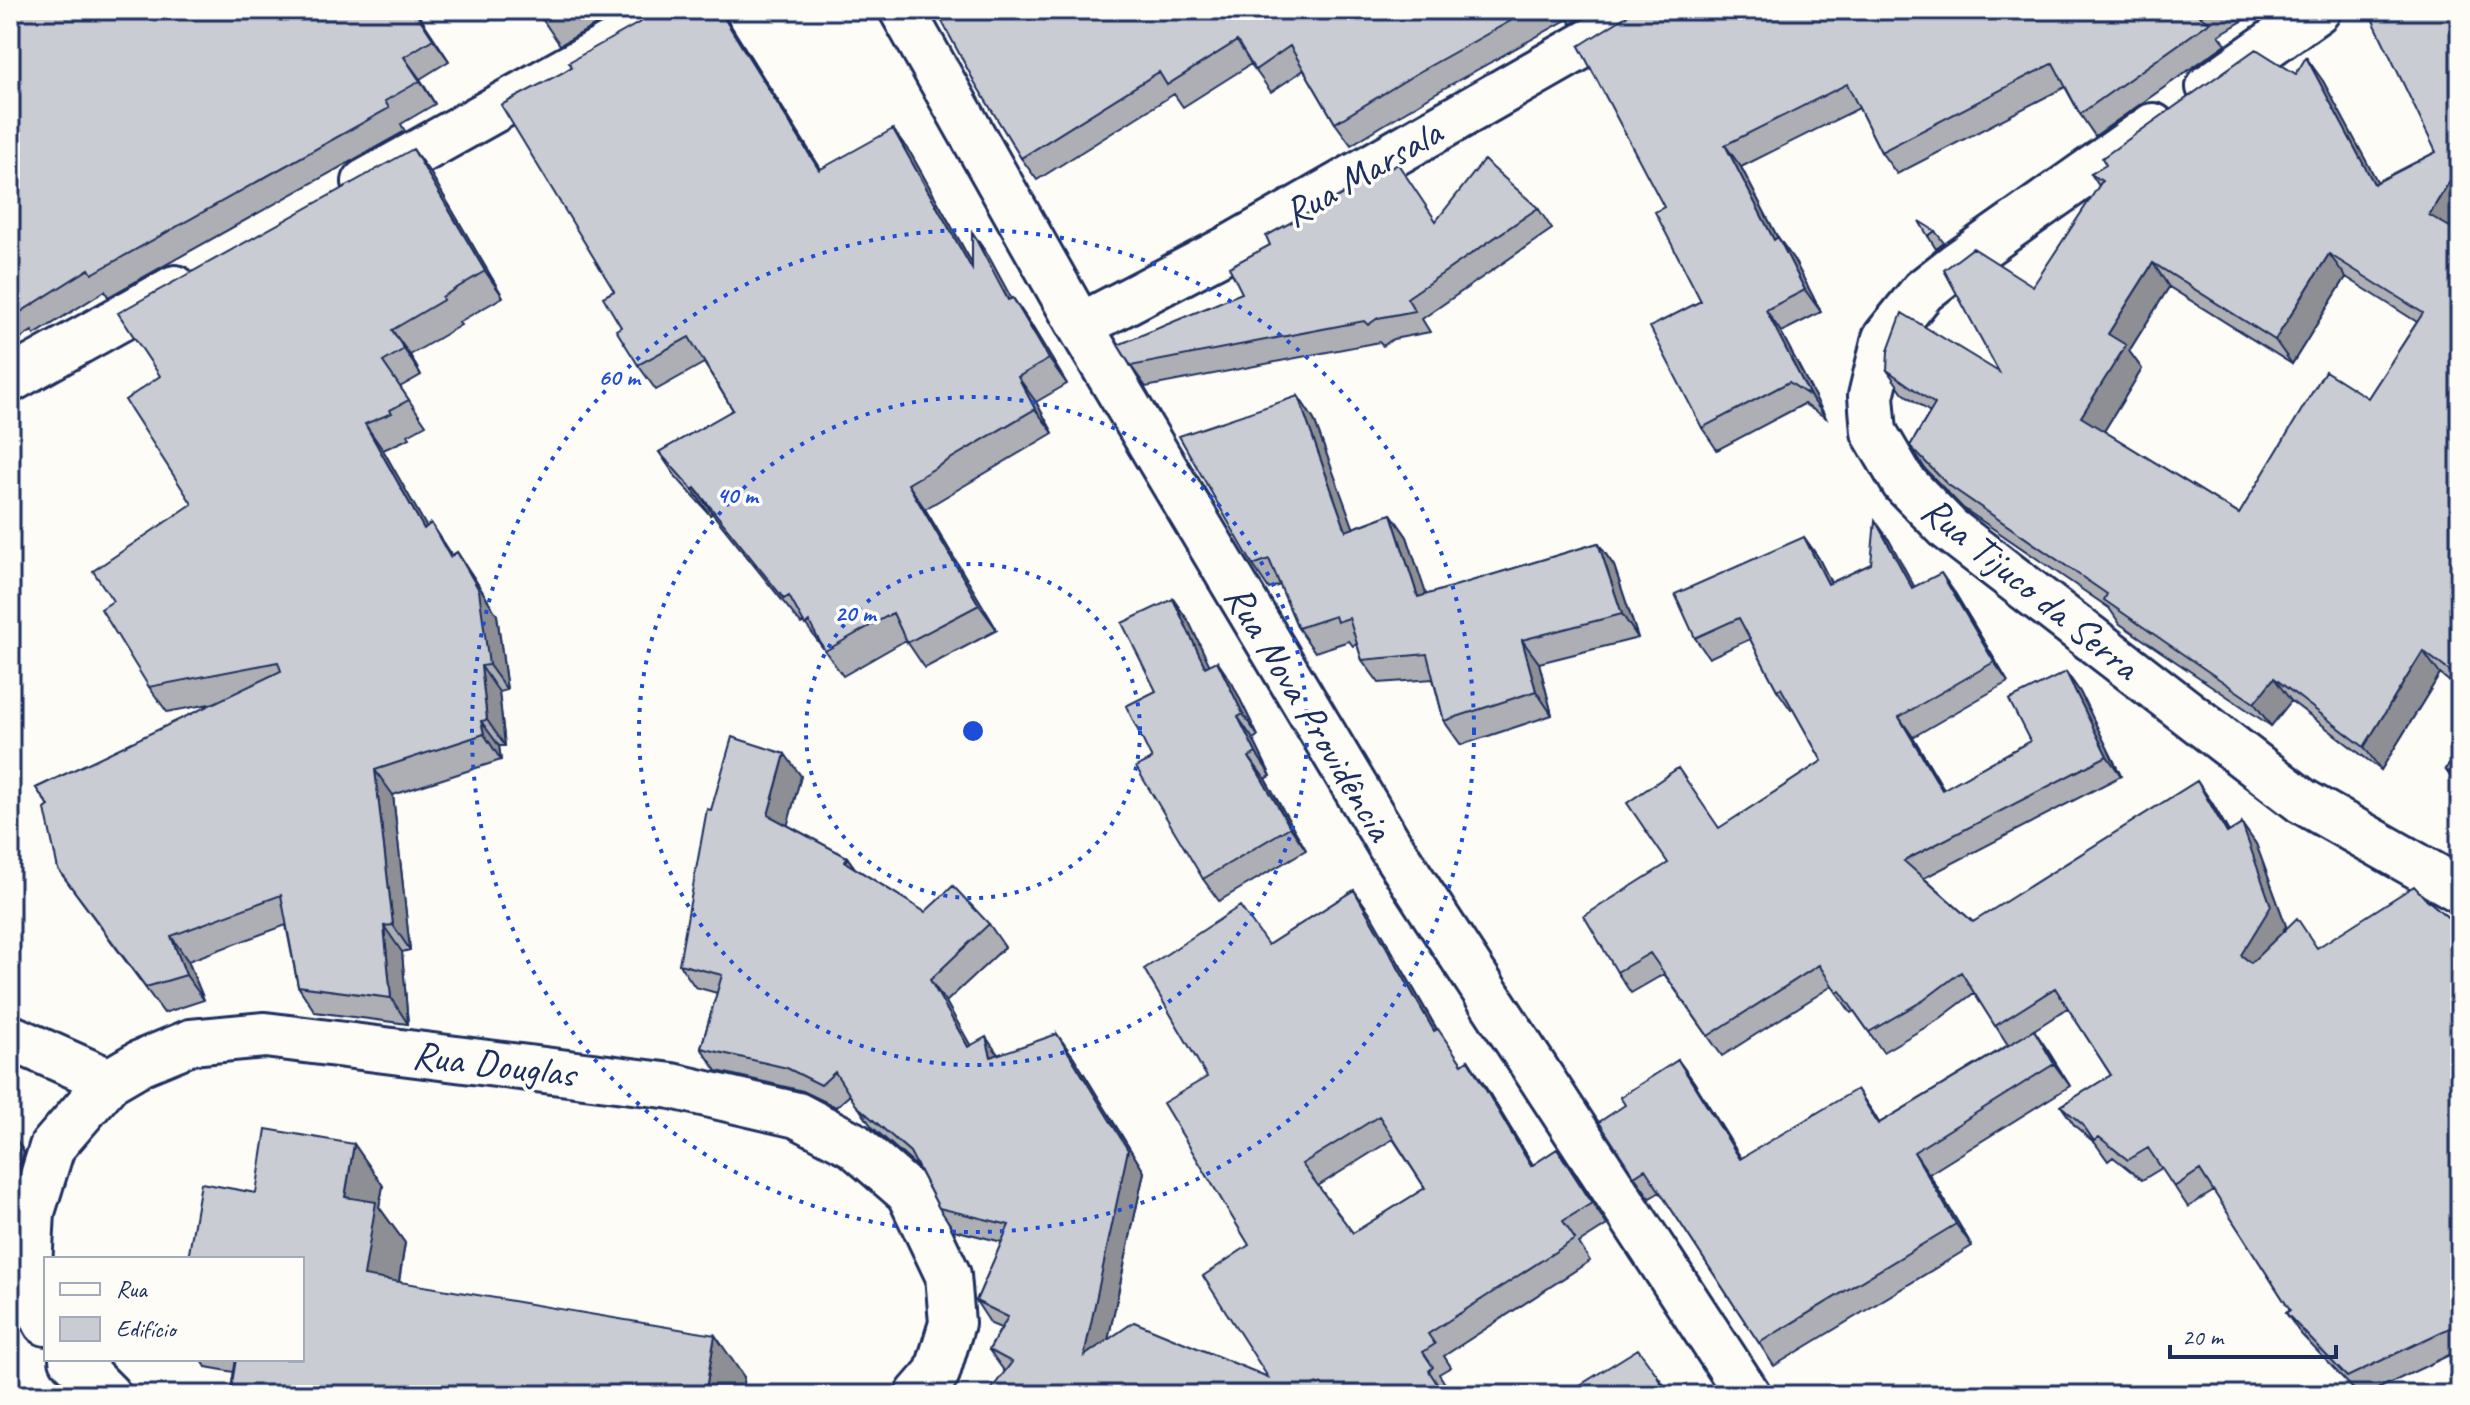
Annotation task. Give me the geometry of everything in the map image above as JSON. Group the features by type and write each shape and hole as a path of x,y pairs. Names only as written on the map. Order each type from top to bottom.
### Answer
{"street":[{"path":"328,203 673,10"},
{"name":"Rua Nova Providência","path":"902,10 1080,326 1392,849 1748,1395"},
{"name":"Rua Marsala","path":"1080,326 1229,248 1607,32 1640,10"},
{"name":"Rua Tijuco da Serra","path":"2318,10 1923,291 1885,338 1871,396 1874,432 1904,483 1949,529 2302,801 2460,890"},
{"path":"10,380 203,272"},
{"name":"Rua Douglas","path":"44,1319 28,1285 32,1212 52,1147 109,1081 140,1063 191,1042 265,1035 672,1086 797,1115 854,1145 909,1193 948,1275 952,1323 937,1373 918,1395"},
{"path":"10,1037 109,1081"},
{"path":"74,1361 108,1395"}],"building":[{"path":"10,10 23,10 26,14 33,10 414,10 433,39 404,57 420,81 385,101 389,108 92,274 89,269 19,313 17,309 10,313"},
{"path":"536,10 560,10 542,20"},
{"path":"662,10 719,10 819,170 893,129 972,269 972,232 1008,300 1013,298 1049,359 1018,377 1035,409 908,484 979,605 907,643 893,613 825,651 809,622 805,625 789,596 784,599 695,488 693,490 659,452 733,410 689,337 638,365 616,330 621,327 603,297 614,291 501,105 562,73 572,67 569,62"},
{"path":"944,10 1530,10 1335,123 1290,46 1255,70 1237,41 1167,85 1159,72 1021,158 975,83 938,14"},
{"path":"1636,10 2209,10 2200,16 2210,22 2080,114 2053,63 1881,152 1847,84 1725,145 1774,240 1778,237 1805,290 1766,310 1810,396 1789,382 1702,428 1650,327 1701,301 1655,212 1664,207 1579,46"},
{"path":"2368,10 2460,10 2460,164 2429,215 2460,233 2460,507 2455,515 2460,519 2460,679 2423,651 2364,747 2274,678 2254,703 2104,600 2107,594 1947,484 1910,446 1935,404 1887,370 1888,351 1902,313 1999,372 1944,270 1973,248 2033,286 2102,181 2091,174 2106,165 2102,158 2256,49 2296,74 2306,57 2374,184 2436,152","holes":["2329,254 2423,313 2368,398 2325,371 2239,514 2081,417 2126,345 2108,334 2153,263 2275,340"]},
{"path":"413,149 485,271 392,330 404,349 383,362 409,400 390,410 392,413 365,424 424,529 431,523 450,557 457,552 479,590 489,665 481,666 487,720 481,721 484,734 375,770 393,925 384,926 391,998 298,986 281,895 171,936 186,975 146,987 58,869 45,809 49,806 36,788 281,671 278,662 149,687 101,609 113,601 93,571 192,504 125,400 160,376 118,313"},
{"path":"1484,160 1538,208 1407,298 1415,311 1378,318 1368,325 1364,321 1131,366 1118,345 1242,293 1229,267 1270,245 1266,236 1398,164 1436,221"},
{"path":"1919,221 1935,231 1928,236"},
{"path":"1298,396 1346,531 1391,514 1418,597 1598,543 1622,614 1522,640 1536,691 1444,721 1427,654 1362,660 1349,618 1337,622 1335,616 1298,628 1269,559 1253,565 1179,436"},
{"path":"1875,520 1912,588 1941,573 1994,662 1899,717 1942,790 2030,741 2009,700 2066,672 2107,756 1904,861 1973,922 2197,781 2227,833 2242,824 2271,906 2241,955 2251,963 2297,918 2317,948 2414,886 2460,928 2460,1323 2347,1377 2286,1313 2290,1310 2200,1170 2174,1187 2148,1148 2128,1160 2099,1137 2094,1141 2083,1125 2061,1106 2111,1075 2055,988 1995,1026 1961,972 1924,1000 1869,1032 1819,965 1708,1036 1650,953 1617,972 1584,916 1668,863 1627,803 1678,768 1719,828 1822,761 1781,688 1777,690 1739,618 1695,638 1675,594 1804,537 1828,584 1871,564"},
{"path":"1173,599 1205,667 1217,661 1243,714 1238,717 1256,753 1249,757 1290,827 1203,879 1136,767 1152,759 1126,706 1156,691 1122,623"},
{"path":"732,737 785,754 768,815 847,857 845,862 925,912 953,886 989,924 930,980 968,1047 986,1037 991,1057 1057,1034 1128,1150 1084,1356 1134,1322 1268,1377 1203,1276 1249,1245 1163,1103 1207,1077 1144,969 1240,906 1268,945 1354,890 1434,1031 1438,1029 1462,1064 1468,1060 1531,1166 1557,1149 1592,1203 1563,1221 1575,1239 1428,1334 1435,1344 1423,1352 1433,1367 1429,1371 1444,1395 987,1395 1012,1362 989,1350 1008,1317 976,1301 1009,1225 939,1208 910,1152 856,1105 835,1072 821,1085 787,1068 701,1048 722,975 679,964 707,809 711,810","holes":["1379,1116 1425,1188 1353,1233 1302,1164"]},
{"path":"2460,754 2460,781 2445,769"},
{"path":"2034,1030 2054,1064 1914,1152 1956,1224 1759,1343 1645,1169 1634,1176 1599,1122 1625,1105 1620,1097 1678,1060 1740,1159 1857,1089 1878,1124"},
{"path":"266,1129 354,1144 345,1197 376,1202 364,1276 715,1335 705,1395 295,1395 279,1392 278,1395 230,1395 236,1361 304,1361 304,1257 188,1257 201,1183 256,1193"},
{"path":"10,1138 16,1139 10,1159"},
{"path":"1638,1349 1657,1375 1665,1395 1564,1395"}]}
